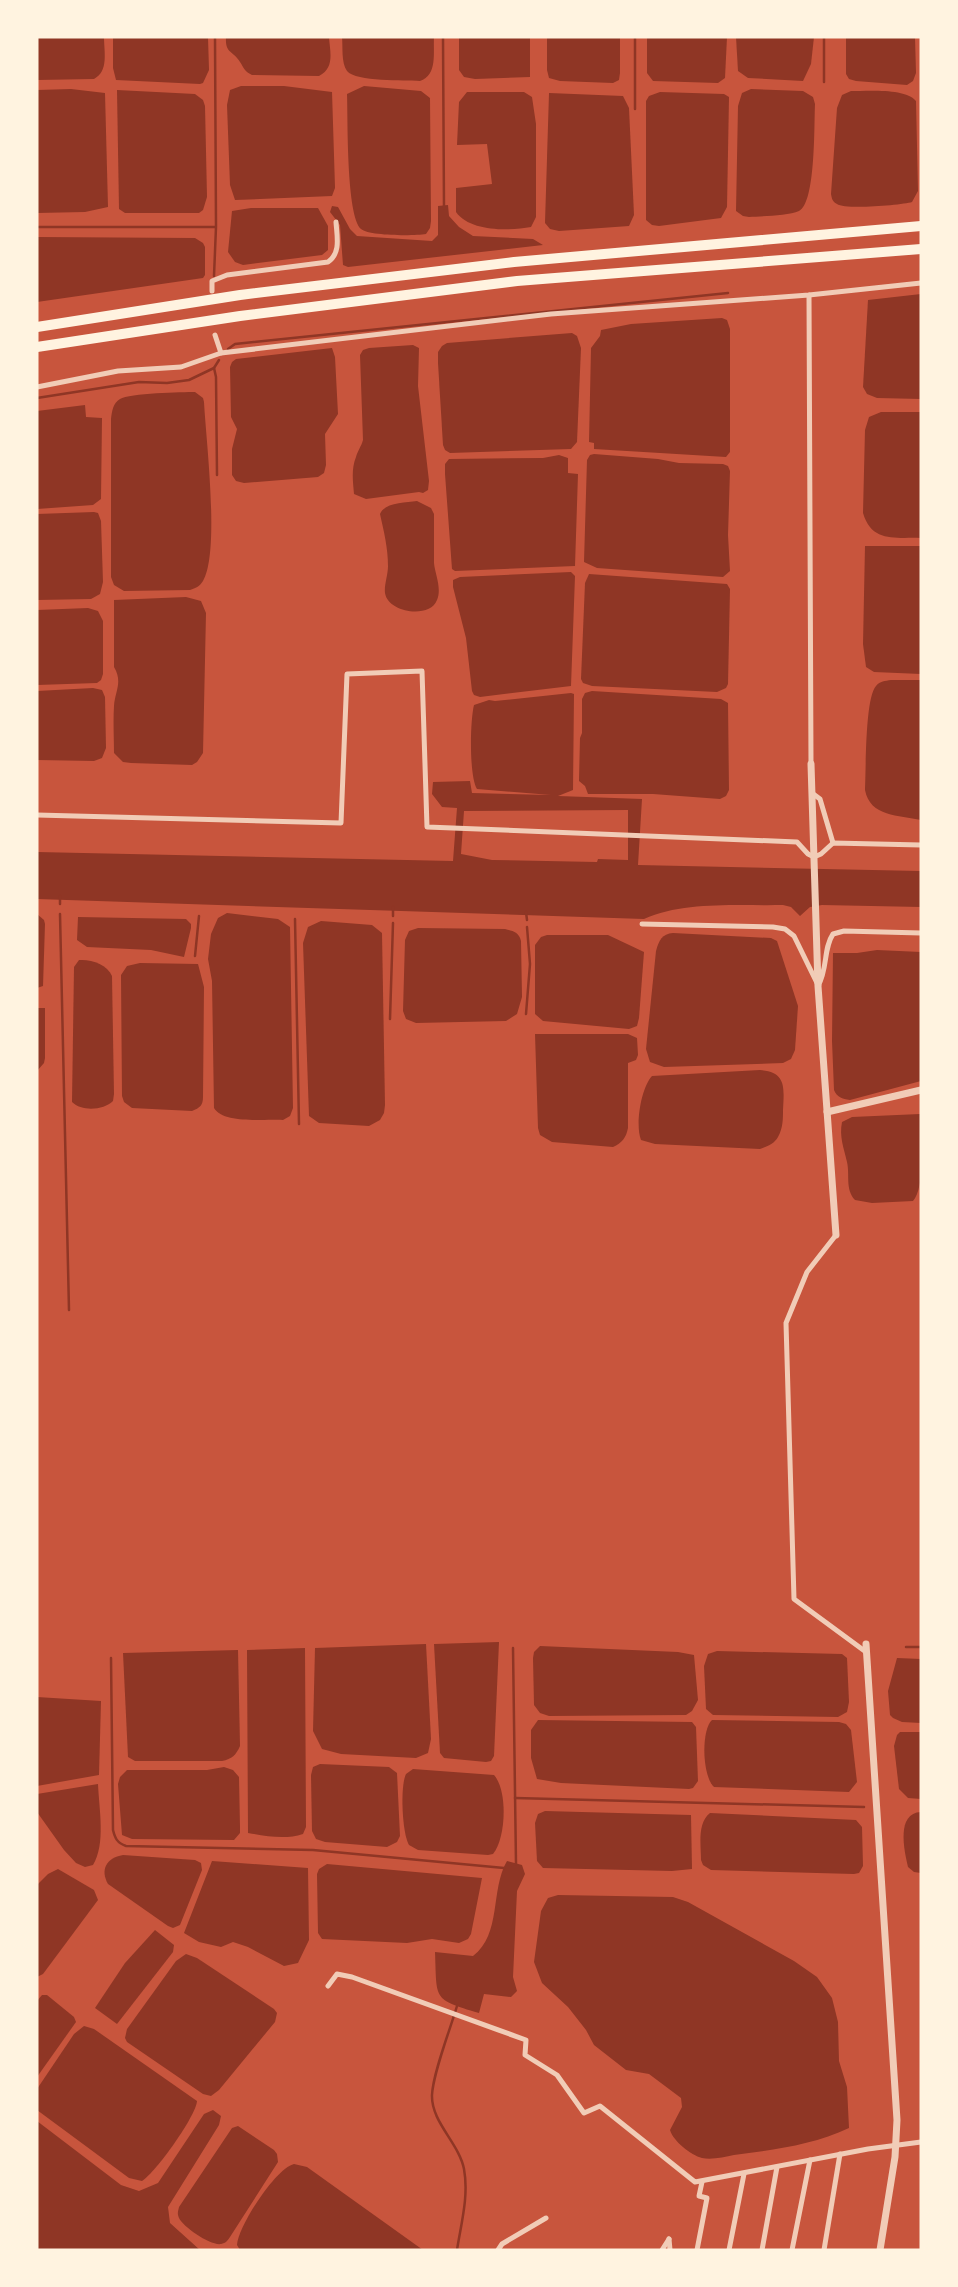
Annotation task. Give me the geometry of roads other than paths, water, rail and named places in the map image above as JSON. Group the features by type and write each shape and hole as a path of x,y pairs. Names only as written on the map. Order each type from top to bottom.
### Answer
{"highway":[{"path":"37,327 240,295 500,264 921,226"},
{"path":"37,347 240,316 517,281 921,249"}],"street":[{"path":"212,291 212,281 228,275 328,262 334,258 337,251 336,222"},
{"path":"37,387 118,372 181,367 221,353 551,314 808,295 921,283"},
{"path":"808,295 812,807 818,986 836,1235 807,1272 786,1323 794,1600 866,1648 897,2120 896,2146 880,2250"},
{"path":"215,335 221,353"},
{"path":"37,815 341,823 347,674 422,671 427,827 797,842 814,857 833,843 921,845"},
{"path":"812,792 820,799 833,843"},
{"path":"642,924 785,929 794,936 818,986"},
{"path":"818,986 825,974 828,944 833,934 844,931 921,933"},
{"path":"827,1112 921,1090"},
{"path":"328,1986 337,1974 352,1977 526,2040 525,2055 557,2075 584,2113 600,2106 695,2182 921,2141"},
{"path":"824,2250 840,2154"},
{"path":"792,2250 810,2160"},
{"path":"762,2250 777,2167"},
{"path":"729,2250 744,2174"},
{"path":"696,2250 707,2198 699,2196 702,2182"},
{"path":"498,2250 502,2244 546,2218"},
{"path":"662,2250 669,2239 670,2250"}],"waterway":[{"path":"214,276 215,37"},
{"path":"443,37 444,208"},
{"path":"635,37 635,109"},
{"path":"824,37 824,82"},
{"path":"37,227 215,227"},
{"path":"228,349 235,344 728,293"},
{"path":"214,368 219,360"},
{"path":"37,398 139,382 167,383 189,380 214,368 217,475"},
{"path":"60,896 60,904"},
{"path":"393,907 393,916"},
{"path":"526,912 527,920"},
{"path":"60,914 69,1310"},
{"path":"195,956 199,916"},
{"path":"295,919 299,1124"},
{"path":"390,1019 393,923"},
{"path":"526,1014 530,964 527,927"},
{"path":"906,1647 921,1647"},
{"path":"513,1648 516,1864"},
{"path":"111,1658 113,1830 117,1840 123,1845 313,1850 504,1868"},
{"path":"515,1798 864,1807"},
{"path":"457,2006 432,2095 436,2114 457,2150 464,2169 465,2200 457,2250"}]}
